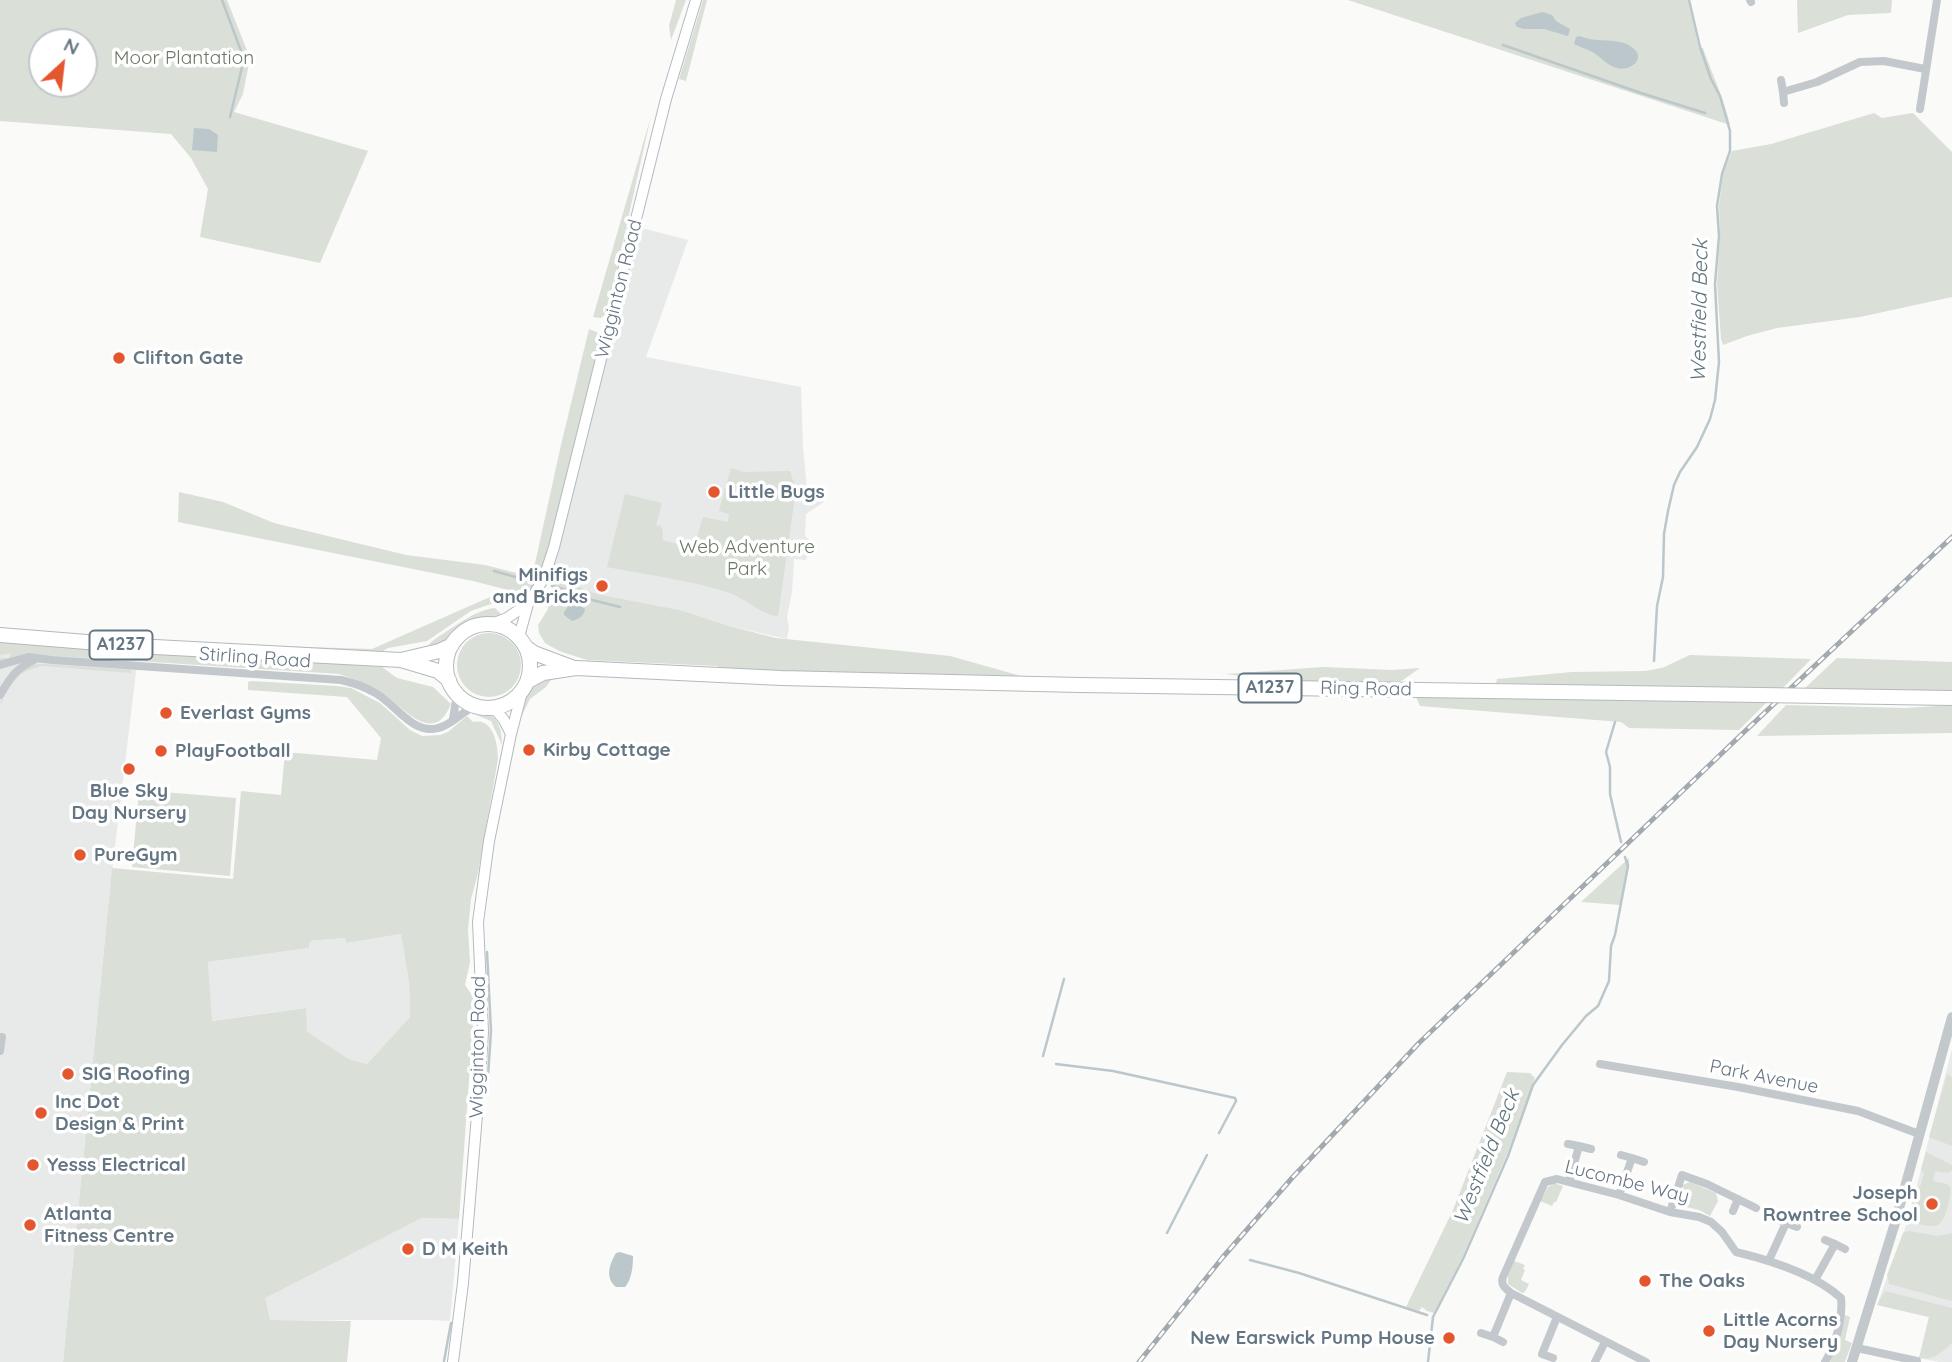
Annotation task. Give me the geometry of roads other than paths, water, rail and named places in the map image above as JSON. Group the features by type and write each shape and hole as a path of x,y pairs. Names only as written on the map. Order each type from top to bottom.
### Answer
{"highway":[{"path":"492,624 502,626 523,643 530,659 525,686 509,702 494,708 476,706 457,694 449,680 446,662 452,645 460,635 480,625 492,624"},
{"name":"A1237","path":"0,635 136,646 401,660 438,671 449,680"},
{"name":"A1237","path":"523,643 534,653 576,668"},
{"name":"A1237","path":"401,660 452,645"},
{"name":"A1237","path":"525,686 543,673 576,668"},
{"name":"Ring Road","path":"576,668 781,678 1079,685 1952,698"}],"main road":[{"name":"Wigginton Road","path":"528,604 544,578 572,480 666,99 696,0"},
{"path":"492,624 528,604"},
{"path":"523,643 528,604"},
{"name":"Wigginton Road","path":"453,1362 463,1283 483,1032 478,922 489,841 511,734 525,686"},
{"path":"494,708 511,734"}],"street":[{"path":"1920,109 1937,0"},
{"path":"1783,92 1817,82 1850,66 1868,61 1884,61 1925,69"},
{"path":"1781,80 1784,103"},
{"name":"Stirling Road","path":"0,666 28,657 341,680 366,687 421,728 437,729 476,706"},
{"path":"1,693 18,668 36,659"},
{"path":"0,666 6,671 8,680"},
{"path":"453,719 457,694"},
{"path":"1852,1362 1895,1223 1952,1017"},
{"path":"0,1051 2,1037"},
{"name":"Park Avenue","path":"1600,1064 1738,1087 1858,1111 1919,1135"},
{"path":"1568,1143 1591,1149"},
{"path":"1569,1182 1579,1146"},
{"path":"1621,1155 1644,1162"},
{"path":"1619,1195 1632,1158"},
{"path":"1670,1212 1677,1173 1756,1208"},
{"name":"Lucombe Way","path":"1511,1293 1504,1287 1503,1277 1545,1182 1556,1179 1619,1195 1670,1212 1699,1217 1711,1222 1723,1232 1735,1252 1769,1260 1815,1280 1841,1298 1838,1328 1825,1362"},
{"path":"1732,1212 1738,1199"},
{"path":"1775,1218 1797,1227"},
{"path":"1769,1260 1786,1223"},
{"path":"1825,1240 1845,1249"},
{"path":"1815,1280 1835,1244"},
{"path":"1493,1337 1511,1293 1646,1362"},
{"path":"1542,1354 1558,1317"},
{"path":"1481,1333 1503,1342"},
{"path":"1595,1362 1605,1342"},
{"path":"1857,1348 1917,1361"},
{"path":"1532,1350 1553,1358"}],"waterway":[{"path":"222,0 244,59 230,117"},
{"name":"Westfield Beck","path":"1654,661 1657,606 1663,577 1664,534 1668,511 1674,485 1710,419 1719,362 1715,284 1719,236 1717,206 1722,174 1730,151 1730,131 1720,96 1700,47 1689,0"},
{"path":"1503,45 1705,113"},
{"path":"494,571 530,581"},
{"path":"552,586 577,596 620,607"},
{"name":"Westfield Beck","path":"1615,722 1606,752 1610,767 1610,794 1621,842"},
{"name":"Westfield Beck","path":"1428,1362 1433,1317 1463,1259 1508,1156 1533,1085 1562,1045 1598,1006 1609,981 1611,946 1628,866 1625,857"},
{"path":"487,952 491,1031 488,1076"},
{"path":"1043,1056 1064,979"},
{"path":"1056,1064 1113,1071 1235,1098 1236,1101 1219,1133"},
{"path":"1167,1233 1207,1155"},
{"path":"1250,1260 1299,1273 1427,1315"},
{"path":"444,1361 451,1323"}],"railway":[{"path":"1139,1362 1223,1257 1292,1178 1419,1043 1952,537"}],"place":[{"name":"Clifton Gate","path":"119,358"},
{"name":"Little Bugs","path":"714,492"},
{"name":"Minifigs and Bricks","path":"602,586"},
{"name":"Everlast Gyms","path":"166,713"},
{"name":"Kirby Cottage","path":"529,750"},
{"name":"PlayFootball","path":"161,751"},
{"name":"Blue Sky Day Nursery","path":"129,769"},
{"name":"PureGym","path":"80,855"},
{"name":"SIG Roofing","path":"68,1074"},
{"name":"Inc Dot Design & Print","path":"41,1113"},
{"name":"Yesss Electrical","path":"33,1165"},
{"name":"Joseph Rowntree School","path":"1932,1204"},
{"name":"Atlanta Fitness Centre","path":"30,1225"},
{"name":"D M Keith","path":"408,1249"},
{"name":"The Oaks","path":"1645,1281"},
{"name":"Little Acorns Day Nursery","path":"1709,1331"},
{"name":"New Earswick Pump House","path":"1449,1338"}],"park label":[{"name":"Moor Plantation","path":"184,58"},
{"name":"Web Adventure Park","path":"747,558"}]}
